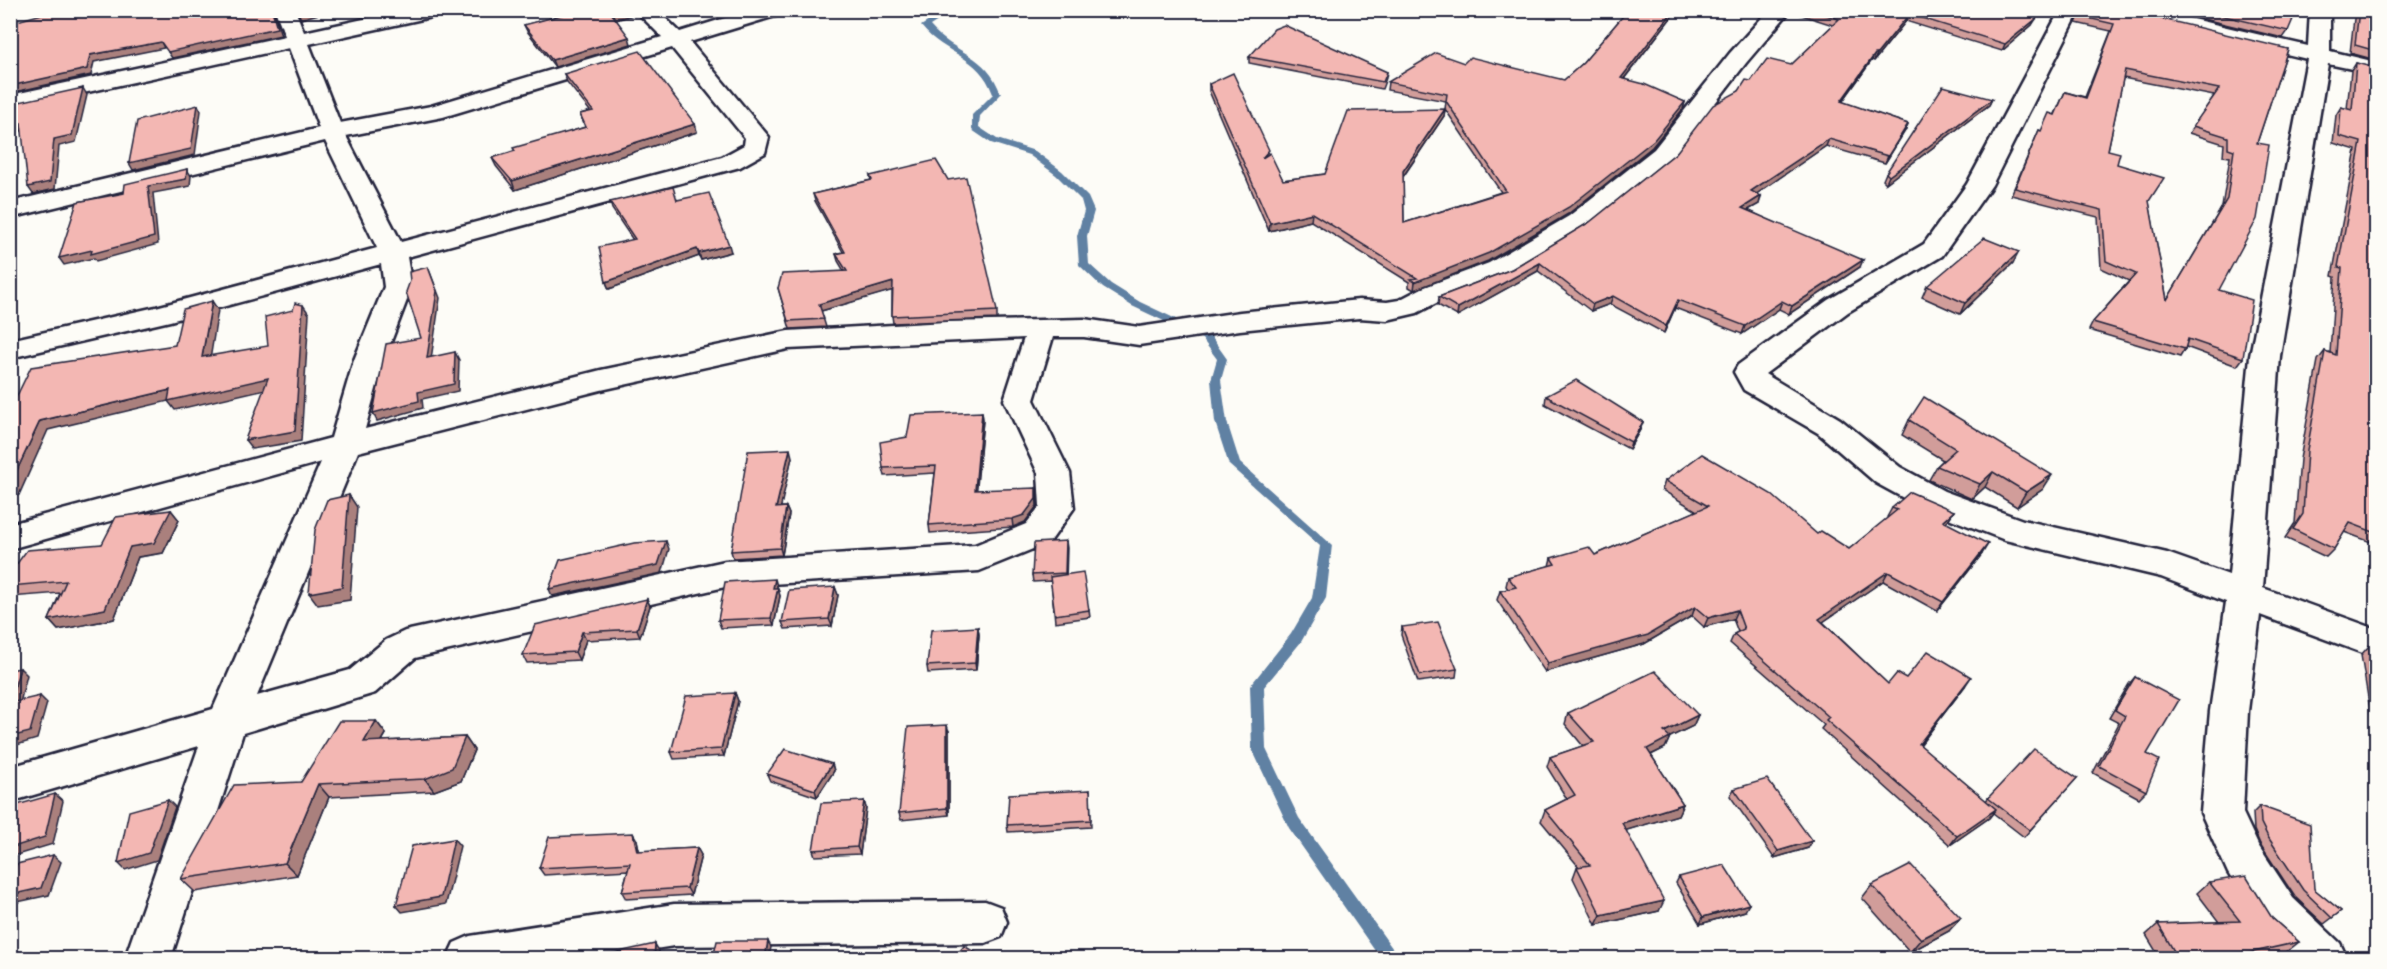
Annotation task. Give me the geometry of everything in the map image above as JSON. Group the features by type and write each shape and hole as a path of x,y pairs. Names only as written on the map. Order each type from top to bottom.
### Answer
{"street":[{"path":"148,958 228,718 345,444 369,360 398,287 392,251 332,132 285,10"},
{"path":"10,102 297,42 436,10"},
{"path":"10,349 160,315 731,162 756,148 757,137 677,40 645,10"},
{"path":"11,211 332,132 435,112 775,10"},
{"path":"10,537 345,444 601,381 788,340 1084,328 1139,336 1240,321 1359,309 1387,311 1407,307 1432,294 1499,269 1578,222 1663,154 1738,58 1781,10"},
{"path":"2070,10 1979,185 1933,250 1838,306 1749,372 1755,383 1829,426 1888,475 1932,499 2017,531 2167,566 2376,644"},
{"path":"2125,10 2376,68"},
{"path":"2320,10 2319,55 2265,356 2245,594 2229,711 2222,813 2243,859 2277,913 2324,958"},
{"path":"10,785 228,718 361,681 381,670 392,654 414,644 725,574 979,558 1038,533 1057,508 1054,473 1019,400 1041,329"},
{"path":"470,958 674,925 985,922"}],"building":[{"path":"56,10 272,10 277,28 168,52 161,42 90,55 87,69 10,86 10,23"},
{"path":"556,10 623,10 612,14 629,37 552,60 524,25 562,15"},
{"path":"1628,10 1674,10 1621,78 1644,84 1685,102 1654,140 1569,207 1489,253 1415,282 1410,279 1417,278 1312,213 1270,223 1209,84 1233,73 1269,150 1262,158 1270,153 1283,180 1325,174 1348,111 1445,109 1403,171 1404,223 1506,191 1446,101 1447,94 1388,82 1436,53 1464,63 1470,57 1564,80 1583,63"},
{"path":"1811,10 2037,10 2036,19 2005,44 1909,14 1875,54 1841,101 1908,124 1888,156 1829,139 1751,191 1761,196 1742,208 1863,260 1792,306 1782,301 1745,326 1678,300 1666,326 1613,296 1593,304 1540,263 1458,308 1439,297 1512,269 1590,222 1676,153 1713,105 1739,91 1746,80 1751,81 1767,59 1791,65 1839,19"},
{"path":"2082,10 2125,10 2288,49 2257,143 2269,145 2257,219 2219,290 2252,300 2243,358 2188,339 2185,349 2093,322 2136,274 2106,261 2102,210 2015,188 2039,130 2041,131 2049,113 2055,115 2065,92 2086,98 2114,24 2079,16","holes":["2125,70 2219,89 2193,126 2228,137 2228,148 2234,150 2227,199 2167,300 2149,201 2164,178 2117,164 2120,153 2108,150"]},
{"path":"2198,10 2291,10 2289,18 2293,19 2288,31"},
{"path":"2359,10 2376,10 2376,51 2355,45"},
{"path":"1284,25 1387,72 1383,82 1249,57 1274,29"},
{"path":"640,51 695,124 512,181 492,158 515,151 513,148 586,127 580,114 593,111 564,74"},
{"path":"2356,63 2376,68 2376,533 2350,523 2334,549 2293,529 2303,514 2307,450 2325,351 2336,355 2342,268 2338,267 2361,142 2339,136 2341,107 2352,110"},
{"path":"1943,86 1992,99 1889,176 1886,173"},
{"path":"83,88 72,135 54,139 50,182 28,187 21,123 10,125 10,104"},
{"path":"198,105 191,149 129,163 137,121"},
{"path":"936,160 948,180 966,177 997,311 892,316 893,282 819,304 824,319 788,321 778,288 782,274 847,271 836,254 845,252 813,194 872,180 870,176"},
{"path":"187,169 186,179 148,186 154,237 91,254 92,250 59,258 77,202 124,193 125,184"},
{"path":"673,187 677,200 709,193 729,245 699,253 697,249 606,282 599,247 635,239 610,202"},
{"path":"1984,238 2019,252 1965,303 1927,286"},
{"path":"428,267 437,291 427,358 455,352 454,384 418,392 419,401 373,413 386,344 421,338 406,292 410,281 409,272"},
{"path":"212,301 202,357 268,346 265,317 293,310 295,303 303,305 295,431 245,440 268,378 168,401 170,390 40,421 10,485 10,410 31,367 175,345 183,309"},
{"path":"1576,380 1643,422 1631,442 1546,396"},
{"path":"1924,397 2052,475 2026,492 1993,472 1980,484 1937,466 1956,449 1909,420"},
{"path":"982,412 975,490 1036,488 1036,499 1024,515 1012,519 929,525 936,466 883,468 880,442 907,437 911,415"},
{"path":"790,449 776,508 786,507 780,548 731,551 748,451"},
{"path":"1702,454 1771,494 1817,534 1821,531 1849,549 1897,510 1892,508 1910,492 1954,511 1943,521 1988,544 1943,602 1888,572 1819,619 1888,684 1897,673 1906,678 1928,651 1971,677 1919,744 1996,809 1957,836 1826,720 1829,717 1734,634 1744,629 1737,610 1708,618 1695,607 1648,635 1548,663 1500,591 1516,587 1508,577 1555,564 1551,558 1589,547 1595,555 1708,506 1665,481"},
{"path":"349,495 342,587 309,593 315,530 327,500"},
{"path":"171,510 154,543 130,547 105,609 49,620 66,581 10,586 10,573 27,550 102,544 116,517"},
{"path":"666,541 658,565 549,589 560,560 634,543"},
{"path":"1066,541 1065,573 1032,575 1034,543"},
{"path":"1083,572 1089,610 1055,615 1050,577"},
{"path":"775,579 773,588 778,588 771,618 718,620 725,582"},
{"path":"835,587 829,619 782,622 789,590"},
{"path":"647,599 637,629 582,632 575,652 523,655 535,625"},
{"path":"1438,622 1457,669 1420,675 1402,627"},
{"path":"978,627 975,663 927,666 931,630"},
{"path":"2369,646 2376,649 2376,688"},
{"path":"20,668 10,702 10,670"},
{"path":"1655,671 1698,715 1664,732 1670,737 1647,749 1683,804 1622,823 1664,901 1601,915 1577,867 1590,865 1545,810 1575,795 1550,757 1594,742 1568,713"},
{"path":"2135,677 2179,700 2147,754 2159,760 2146,791 2099,766 2125,716 2115,710"},
{"path":"735,693 721,749 671,752 686,696"},
{"path":"40,696 30,732 10,737 10,703"},
{"path":"339,721 376,721 364,742 465,737 452,768 425,779 318,784 285,863 181,879 234,785 301,782"},
{"path":"947,725 947,808 899,813 908,727"},
{"path":"785,749 832,764 815,790 767,774"},
{"path":"2034,749 2077,778 2030,830 1988,798"},
{"path":"1767,779 1812,841 1778,851 1734,789"},
{"path":"1090,790 1091,820 1007,825 1009,794"},
{"path":"55,794 45,837 10,848 10,807"},
{"path":"168,800 149,853 118,863 129,811"},
{"path":"864,801 857,847 813,850 821,803"},
{"path":"2260,806 2310,824 2314,889 2341,911 2332,918 2303,890 2268,837 2261,823"},
{"path":"633,833 637,851 697,848 687,888 622,892 630,863 539,868 549,837"},
{"path":"454,839 441,897 396,905 412,846"},
{"path":"53,855 41,888 10,895 10,880 17,864"},
{"path":"1724,865 1749,904 1703,917 1679,877"},
{"path":"1911,865 1961,918 1921,939 1872,885"},
{"path":"2246,876 2272,918 2299,942 2232,958 2178,958 2158,924 2240,921 2209,882"},
{"path":"717,941 768,941 765,958 713,958"},
{"path":"655,944 654,958 600,958 600,956"},
{"path":"964,946 985,958 954,958"}],"waterway":[{"path":"952,10 925,26 933,36 976,62 992,80 997,94 976,115 975,128 994,141 1032,153 1059,173 1085,199 1089,211 1082,236 1084,265 1107,286 1136,304 1206,337 1222,359 1216,380 1221,422 1235,465 1326,545 1319,598 1296,638 1257,686 1259,749 1294,823 1389,958"}]}
